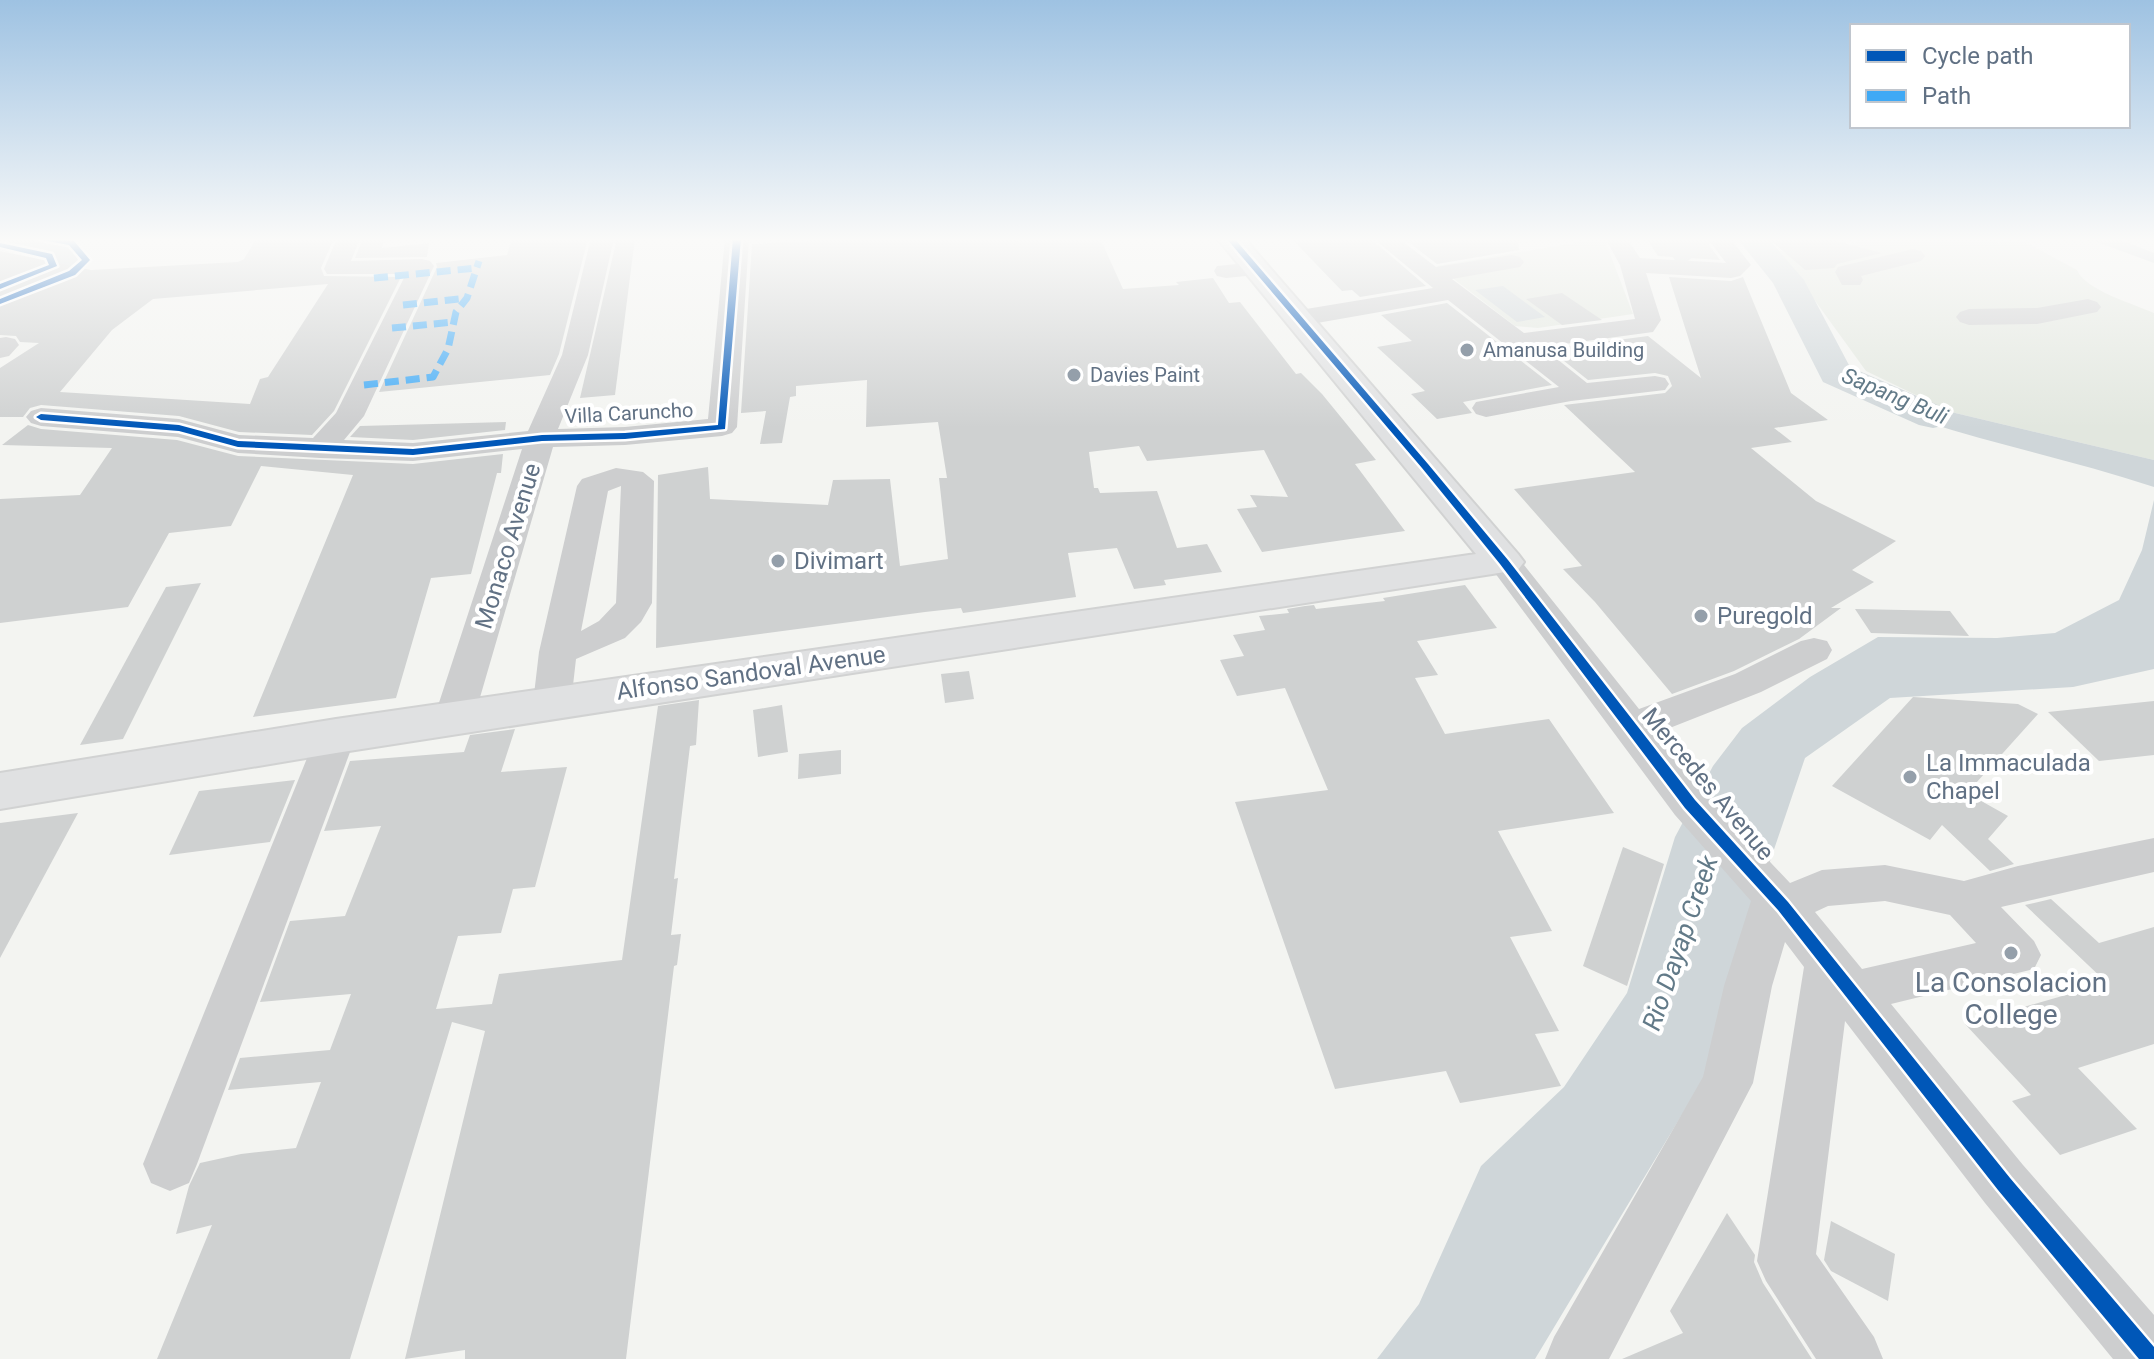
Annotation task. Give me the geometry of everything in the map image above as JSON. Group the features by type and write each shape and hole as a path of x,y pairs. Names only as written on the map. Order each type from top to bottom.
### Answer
{"main road":[{"name":"Mercedes Avenue","path":"1280,301 1300,318 1504,562"},
{"name":"Alfonso Sandoval Avenue","path":"0,791 552,703 1504,562"}],"street":[{"path":"320,449 349,416 403,301"},
{"name":"Monaco Avenue","path":"454,718 549,411 575,355 587,301"},
{"name":"Villa Caruncho","path":"542,438 625,436 722,427 732,301"},
{"path":"1300,318 1367,301"},
{"path":"1465,301 1574,385 1571,393"},
{"path":"1518,342 1644,326 1648,320 1643,301"},
{"path":"1969,317 2037,316 2088,307"},
{"path":"1486,408 1571,393 1655,384"},
{"path":"41,417 179,428 238,444 320,449 413,452 542,438"},
{"path":"552,703 558,652 593,486 607,479 630,477 638,481 634,603 617,628 558,652"},
{"name":"Mercedes Avenue","path":"1504,562 1690,804 1776,898 1841,976 2004,1184 2152,1359"},
{"path":"1632,727 1748,683 1814,650"},
{"path":"170,1164 336,736"},
{"path":"1576,1359 1727,1083 1748,986 1776,898 1822,888 1885,883 1964,900 2018,884 2154,855"},
{"path":"1852,1359 1786,1261 1817,1031 1825,1002 1841,976 1900,980 2017,955 1964,900"}],"shaded area":[{"path":"1483,301 1628,301 1633,314 1538,328 1515,326"},
{"path":"1816,301 2124,301 2154,313 2154,460 1951,412 1866,371"}],"water":[{"path":"1490,301 1524,301 1545,317 1517,322"},
{"path":"1951,412 2154,460 2154,487 1926,422"},
{"name":"Rio Dayap Creek","path":"2154,500 2154,669 2073,687 1890,698 1805,758 1746,932 1716,1058 1535,1359 1377,1359 1419,1304 1481,1166 1564,1087 1627,993 1675,837 1713,766 1742,728 1810,677 1878,637 1997,638 2055,633 2119,600 2142,550"}],"building":[{"path":"0,301 150,301 112,330 60,392 250,404 260,379 268,377 317,301 389,301 334,411 312,435 239,432 179,416 41,405 30,408 23,417 0,417 0,368 39,343 20,342 16,336 0,335"},
{"path":"421,301 572,301 559,354 550,375 379,392"},
{"path":"602,301 627,301 615,395 580,398"},
{"path":"748,301 1240,302 1296,374 1301,373 1322,394 1376,460 1355,464 1405,531 1262,552 1237,509 1257,507 1250,495 1288,497 1264,450 1147,461 1139,446 1089,452 1094,488 1098,488 1100,493 1157,491 1177,548 1207,544 1222,572 1164,580 1166,585 1134,589 1117,548 1068,553 1076,597 963,613 961,608 925,612 656,648 658,475 708,467 710,499 828,505 833,480 890,479 900,566 948,559 939,478 947,478 938,422 866,427 867,380 796,386 796,396 790,397 782,443 760,444 766,411 741,413"},
{"path":"1529,301 1574,301 1602,320 1562,325"},
{"path":"1677,301 1753,301 1791,393 1828,420 1774,428 1792,442 1751,448 1816,501 1896,541 1852,570 1874,582 1831,608 1841,608 1799,639 1734,671 1672,694 1595,602 1563,569 1582,566 1514,489 1635,472 1564,405 1665,393 1672,386 1668,376 1655,373 1588,380 1549,349 1648,336 1701,378"},
{"name":"Amanusa Building","path":"1447,303 1552,385 1463,402 1472,413 1437,419 1411,394 1425,391 1377,347 1412,341 1381,315"},
{"path":"506,422 505,430 413,440 350,437 360,426"},
{"path":"28,425 41,429 177,440 238,456 413,464 503,454 501,473 497,473 471,574 431,578 396,698 253,717 353,475 261,466 231,526 169,533 128,607 0,623 0,499 80,495 112,448 2,445"},
{"path":"201,583 123,739 80,745 166,587"},
{"path":"1465,585 1497,628 1417,641 1438,675 1415,678 1445,734 1549,719 1614,813 1498,831 1552,931 1510,937 1559,1031 1535,1034 1561,1086 1460,1103 1446,1071 1335,1089 1235,802 1328,790 1285,688 1237,696 1220,660 1244,656 1233,635 1265,630 1259,616 1289,613 1287,609 1305,606 1314,605 1316,609 1385,601 1383,598"},
{"path":"1855,609 1950,611 1969,636 1871,633"},
{"path":"969,671 974,699 945,703 941,674"},
{"path":"1913,697 2018,704 2038,714 1967,793 2008,816 1988,839 2014,864 1990,871 1942,825 1930,840 1832,786"},
{"path":"699,700 696,745 690,746 674,879 678,878 671,935 681,934 677,965 674,966 626,1359 465,1359 465,1350 405,1359 485,1031 452,1022 350,1359 157,1359 212,1225 176,1234 189,1186 200,1163 241,1154 296,1148 321,1082 228,1090 240,1058 330,1050 351,994 260,1002 290,921 345,916 381,826 324,831 350,761 464,752 470,735 515,729 501,772 567,767 535,887 513,889 501,933 458,936 436,1009 492,1004 499,974 622,960 658,706"},
{"path":"2154,701 2154,755 2099,761 2048,712"},
{"path":"782,705 788,752 758,757 753,710"},
{"path":"841,750 841,774 798,779 799,754"},
{"path":"295,780 270,842 169,855 199,791"},
{"path":"78,813 0,958 0,823"},
{"path":"1623,847 1664,864 1627,986 1583,966"},
{"path":"2051,899 2099,943 2154,927 2154,1044 2078,1068 2137,1129 2060,1155 2012,1101 2031,1095 1965,1024 2107,983 2025,905"},
{"path":"1727,1213 1755,1255 1754,1262 1763,1283 1812,1359 1622,1359 1683,1333 1670,1311"},
{"path":"1831,1221 1895,1254 1888,1301 1831,1271 1824,1260"}],"waterway":[{"name":"Sapang Buli","path":"1799,301 1836,374 1933,417"}],"marked path":[{"path":"403,305 436,301"},
{"path":"364,385 433,377 448,349 456,312 464,301"},
{"path":"392,328 454,322"}],"cycle path":[{"path":"41,417 179,428 238,444 413,452 542,438 625,436 722,427 732,301"},
{"path":"1284,301 1504,562 1690,804 1783,906 2004,1184 2152,1359"}],"place":[{"name":"Amanusa Building","path":"1467,350"},
{"name":"Davies Paint","path":"1074,375"},
{"name":"Divimart","path":"778,561"},
{"name":"Puregold","path":"1701,616"},
{"name":"La Immaculada Chapel","path":"1910,777"},
{"name":"La Consolacion College","path":"2011,953"}]}
